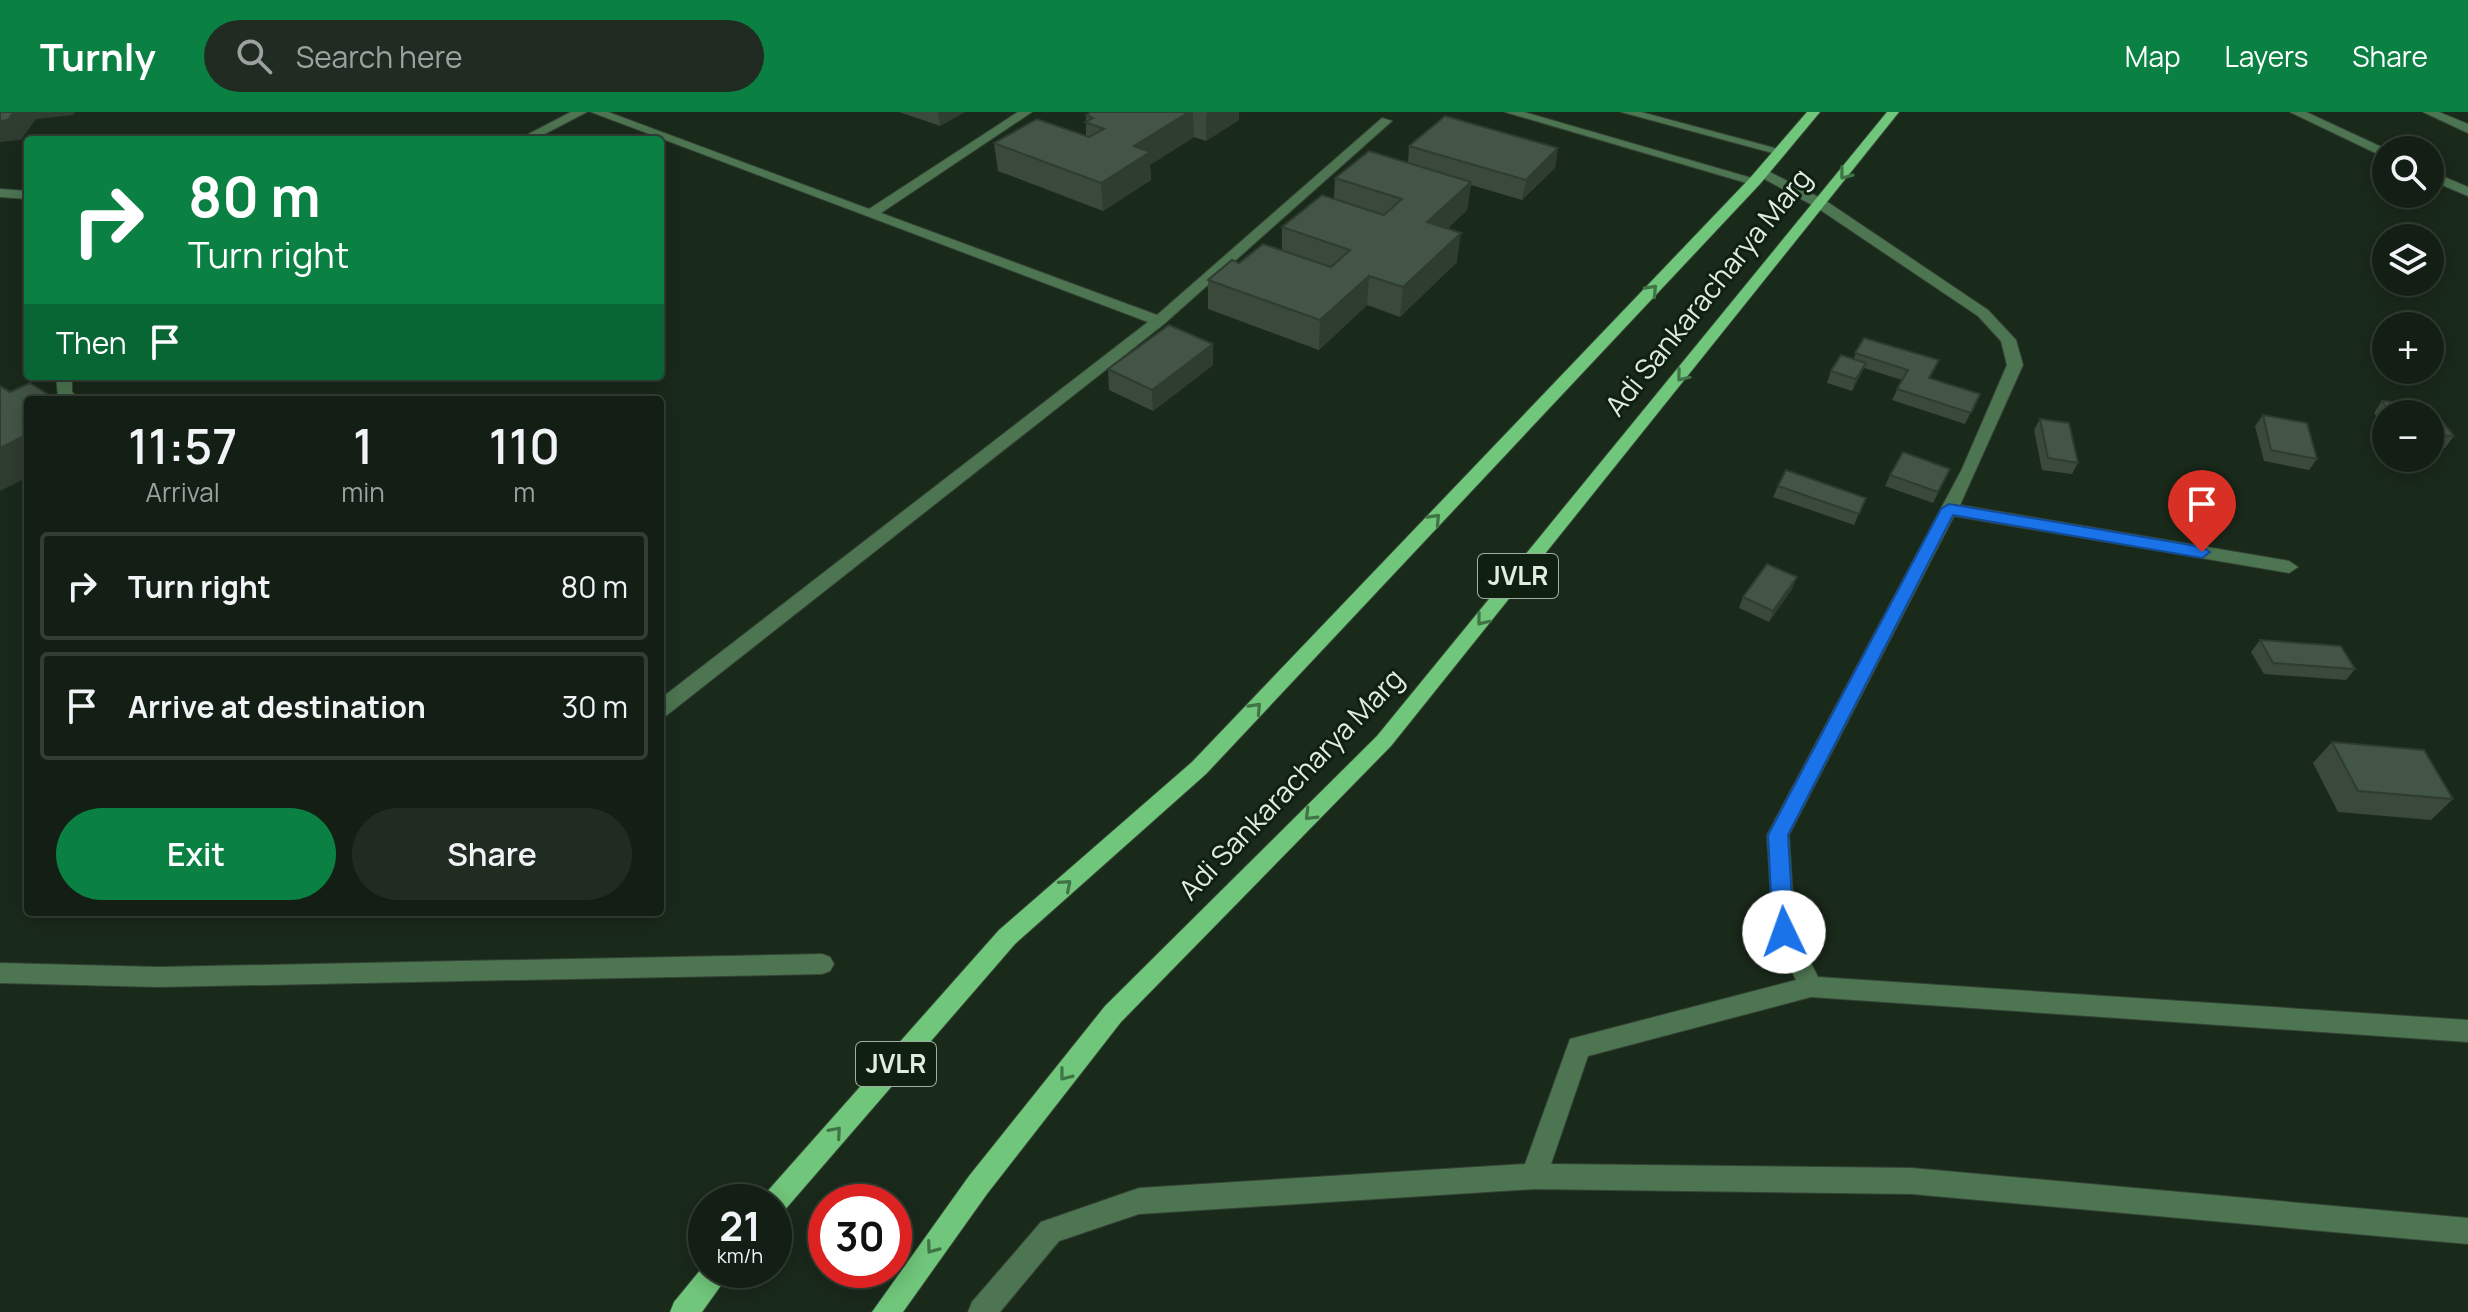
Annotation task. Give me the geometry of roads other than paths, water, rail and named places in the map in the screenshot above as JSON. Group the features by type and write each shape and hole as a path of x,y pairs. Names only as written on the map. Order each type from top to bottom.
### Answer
{"main road":[{"name":"Adi Sankaracharya Marg","path":"790,1184 1007,937 1199,768 1758,176 1814,112"},
{"name":"Adi Sankaracharya Marg","path":"886,1312 978,1185 1113,1014 1384,741 1893,112"},
{"path":"684,1312 703,1288"}],"street":[{"path":"531,136 581,112"},
{"path":"597,112 662,136"},
{"path":"872,213 1026,112"},
{"path":"1511,112 1758,176 1821,204 1983,313 2008,340 2015,365 1970,469 1778,835 1784,932 1811,987"},
{"path":"1627,112 1780,151"},
{"path":"2296,112 2372,147"},
{"path":"2429,112 2468,129"},
{"path":"664,707 1159,321 1386,121"},
{"path":"664,137 1159,321"},
{"path":"2444,181 2468,192"},
{"path":"0,193 24,195"},
{"path":"1949,509 2289,567"},
{"path":"0,973 159,977 822,964"},
{"path":"1534,1176 1579,1047 1811,987 2468,1031"},
{"path":"982,1312 1050,1231 1139,1201 1534,1176 1912,1181 2468,1231"}]}
